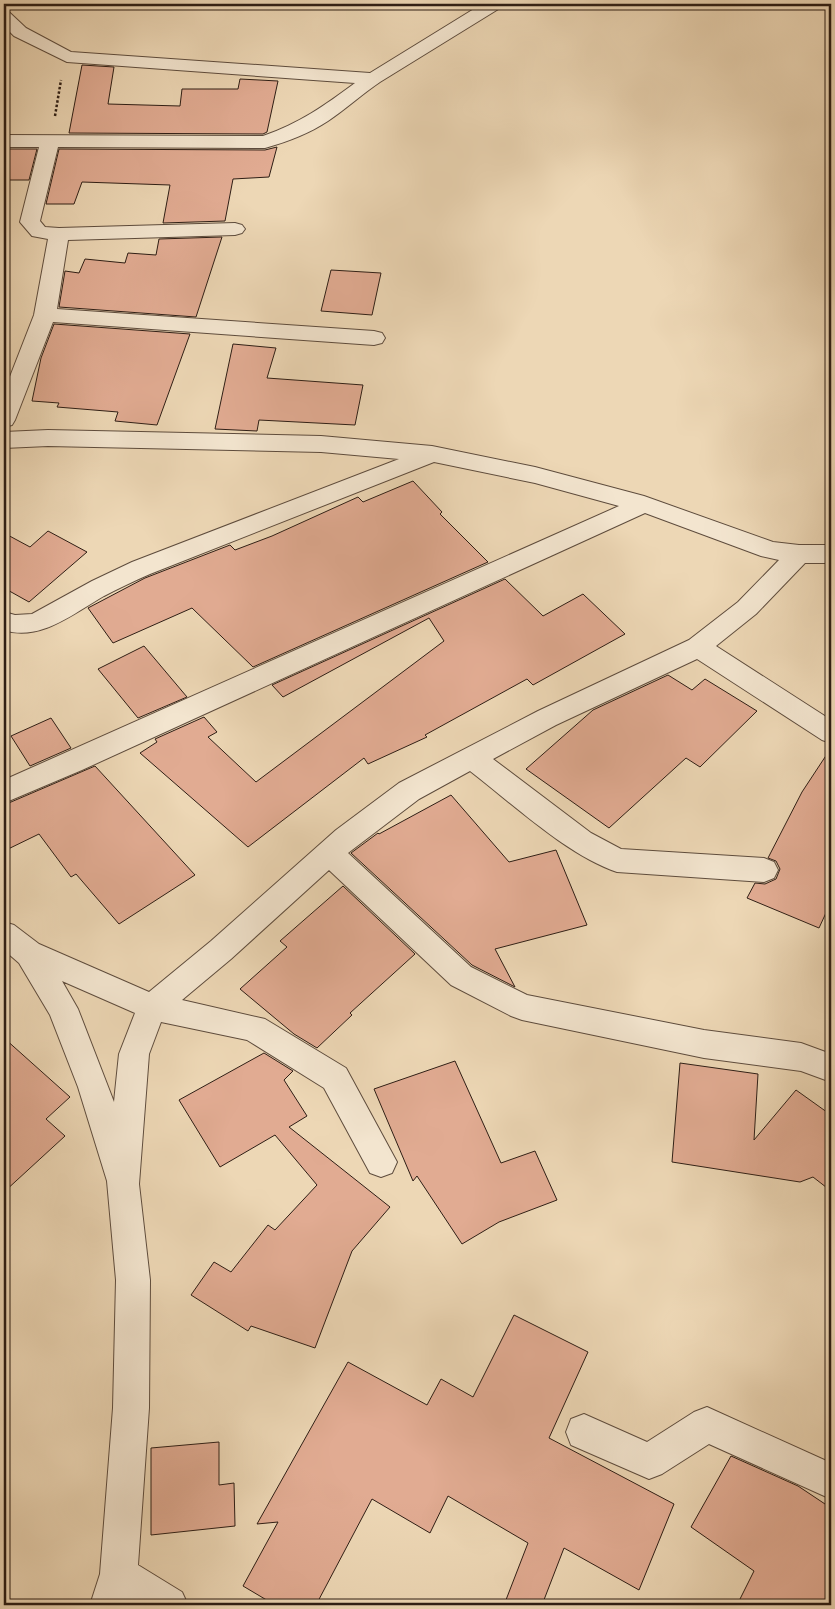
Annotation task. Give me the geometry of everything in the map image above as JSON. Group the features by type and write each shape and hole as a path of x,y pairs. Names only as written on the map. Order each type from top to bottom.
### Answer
{"street":[{"path":"4,140 266,142 293,132 320,118 373,79 412,58 494,4"},
{"path":"4,17 20,32 68,57 373,79"},
{"path":"50,141 30,222 39,232 59,234 234,229"},
{"path":"4,420 45,315 59,234"},
{"path":"45,315 374,338"},
{"path":"4,440 58,438 321,444 432,454 535,475 644,504 770,550 799,554 831,554"},
{"path":"4,621 20,625 37,622 95,590 141,568 432,454"},
{"path":"4,792 644,504"},
{"path":"123,1184 134,1054 152,1007 221,950 346,838 409,791 547,718 698,647 747,608 799,554"},
{"path":"698,647 831,733"},
{"path":"472,758 580,842 617,860 764,870"},
{"path":"330,852 461,976 522,1007 704,1044 801,1057 831,1068"},
{"path":"4,934 63,1009 94,1087 123,1184 133,1280 131,1408 114,1590 169,1605"},
{"path":"16,951 152,1007 254,1028 335,1078 381,1162"},
{"path":"584,1432 649,1461 707,1425 831,1481"}],"path":[{"path":"50,141 62,74"}],"building":[{"path":"82,65 114,67 108,104 180,106 182,89 238,89 240,79 278,81 267,132 263,134 69,133"},
{"path":"277,147 269,177 233,179 225,221 163,223 170,185 82,182 74,204 46,204 59,149 265,150"},
{"path":"4,149 37,149 29,180 4,180"},
{"path":"222,237 196,317 59,307 65,271 79,273 85,259 125,263 128,253 156,255 159,239"},
{"path":"331,270 381,273 372,315 321,311"},
{"path":"54,324 190,334 157,425 115,421 118,412 57,407 59,403 32,401 41,358"},
{"path":"233,344 276,348 267,378 363,385 355,425 259,420 257,431 215,429"},
{"path":"413,481 442,512 440,514 488,562 253,667 192,608 113,643 88,608 145,578 230,545 235,550 272,536 358,497 363,502"},
{"path":"48,531 87,552 29,602 4,588 4,533 30,547"},
{"path":"505,579 543,616 583,594 625,634 533,685 527,679 425,735 427,737 368,764 364,758 248,847 140,753 157,742 155,739 204,717 217,732 208,737 256,782 444,641 429,618 283,697 272,685"},
{"path":"144,646 187,697 138,718 98,669"},
{"path":"668,675 692,690 705,679 757,711 700,767 686,758 609,828 526,769 593,710"},
{"path":"51,718 71,748 30,766 11,736"},
{"path":"831,748 831,902 819,928 747,898 755,883 765,884 776,879 780,869 776,861 768,858 802,792"},
{"path":"95,766 195,875 119,924 76,874 71,877 39,834 4,851 4,805"},
{"path":"451,795 509,862 556,850 587,925 495,949 515,987 472,965 351,853 378,833"},
{"path":"343,886 415,954 350,1013 352,1015 317,1048 294,1034 240,989 287,947 280,941"},
{"path":"4,1038 70,1097 46,1119 65,1136 4,1192"},
{"path":"264,1053 293,1071 284,1080 307,1116 289,1127 390,1207 352,1251 315,1348 251,1326 248,1331 191,1295 214,1262 231,1272 268,1225 275,1230 317,1185 275,1135 220,1167 179,1100"},
{"path":"455,1061 501,1163 535,1151 557,1200 499,1222 462,1244 417,1176 413,1181 374,1089"},
{"path":"680,1063 758,1074 754,1140 796,1090 831,1115 831,1191 813,1177 800,1182 672,1162"},
{"path":"514,1315 588,1352 549,1438 674,1504 639,1590 564,1548 542,1605 504,1605 528,1543 448,1496 430,1533 372,1499 316,1605 275,1605 243,1586 278,1522 257,1524 348,1362 427,1405 441,1379 473,1397"},
{"path":"219,1442 219,1485 234,1483 235,1526 151,1535 151,1448"},
{"path":"731,1456 798,1486 831,1508 831,1605 737,1605 754,1571 691,1527"}]}
